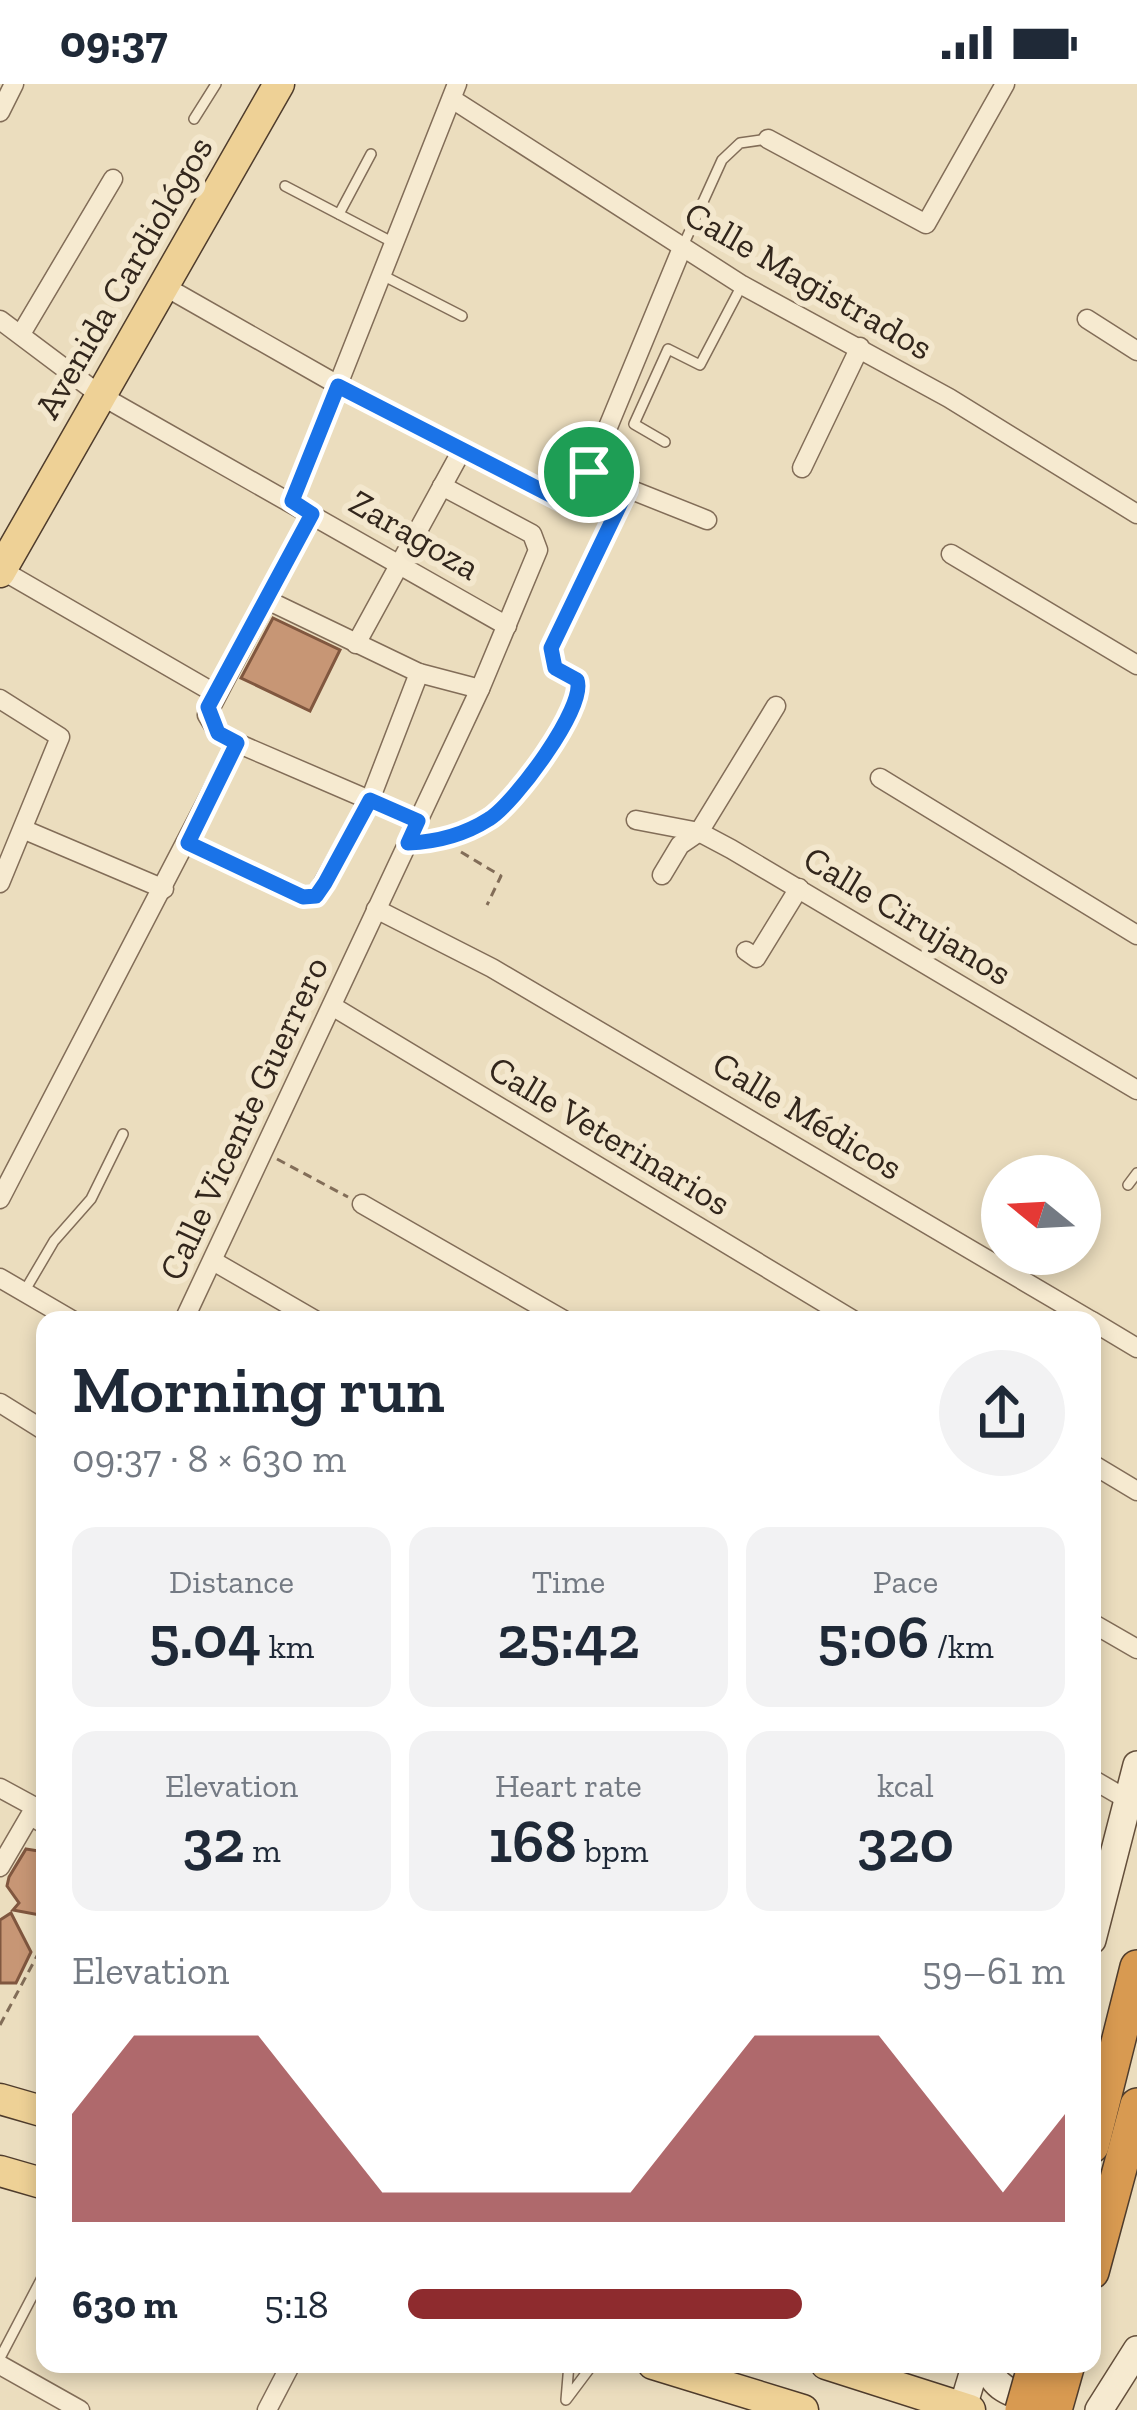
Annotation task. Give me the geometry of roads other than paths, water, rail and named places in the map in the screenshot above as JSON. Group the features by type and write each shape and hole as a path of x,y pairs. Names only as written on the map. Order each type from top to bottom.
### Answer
{"highway":[{"path":"1101,2110 1137,1967"},
{"path":"1101,2238 1137,2104"},
{"path":"1022,2410 1032,2373"},
{"path":"1060,2410 1066,2373"}],"main road":[{"name":"Avenida Cardiológos","path":"0,570 279,84"},
{"path":"1101,1889 1137,1765"},
{"path":"0,2099 36,2109"},
{"path":"0,2171 36,2182"},
{"path":"1099,2410 1137,2349"},
{"path":"1121,2410 1137,2349"},
{"path":"682,2373 803,2410"},
{"path":"854,2373 965,2409 974,2373"},
{"path":"993,2373 1003,2389 1060,2410"}],"street":[{"path":"0,112 14,84"},
{"path":"768,139 926,224 1005,84"},
{"path":"292,501 454,91"},
{"name":"Calle Magistrados","path":"454,91 682,248 860,347 1137,514"},
{"path":"21,334 112,179"},
{"path":"164,286 338,386 562,501 573,501 682,248"},
{"path":"1087,319 1137,351"},
{"name":"Zaragoza","path":"0,320 100,395 400,561 507,626"},
{"path":"802,468 860,347"},
{"path":"356,644 462,450"},
{"path":"589,472 706,520"},
{"name":"Calle Vicente Guerrero","path":"188,1311 480,689 538,550 532,534 442,486"},
{"path":"408,843 470,830 508,805 578,703 577,680 555,668 551,648 627,490"},
{"path":"312,514 207,715 218,733 237,743 418,821"},
{"path":"952,554 1137,665"},
{"path":"0,570 216,694"},
{"path":"265,599 419,673 480,689"},
{"path":"188,843 303,897 316,896 370,800 419,673"},
{"path":"0,699 55,730 60,746 0,883"},
{"path":"662,875 680,845 699,832 776,706"},
{"path":"0,1199 237,743"},
{"path":"880,778 1137,935"},
{"name":"Calle Cirujanos","path":"636,820 699,832 1137,1090"},
{"path":"25,830 164,889"},
{"path":"746,951 756,958 799,888"},
{"name":"Calle Médicos","path":"376,909 492,968 1074,1311"},
{"name":"Calle Veterinarios","path":"332,1006 838,1311"},
{"path":"0,1141 22,1150"},
{"path":"362,1204 548,1311"},
{"path":"213,1261 299,1311"},
{"path":"0,1278 57,1311"},
{"name":"Calle Médicos","path":"1101,1327 1137,1348"},
{"path":"0,1403 36,1425"},
{"path":"1101,1469 1137,1491"},
{"path":"1101,1628 1137,1649"},
{"path":"1101,1784 1128,1800"},
{"path":"0,1788 36,1815"},
{"path":"0,1867 36,1821"},
{"path":"0,2361 80,2410"},
{"path":"267,2410 286,2373"}],"lane":[{"path":"194,119 216,84"},
{"path":"682,248 722,160 740,143 768,139"},
{"path":"339,214 371,154"},
{"path":"285,186 394,243"},
{"path":"381,274 462,316"},
{"path":"665,442 634,424 668,349 700,365 742,285"},
{"path":"25,1292 44,1255 91,1199 123,1134"},
{"path":"1128,1185 1137,1172"},
{"path":"0,2361 36,2290"},
{"path":"564,2405 567,2373"},
{"path":"564,2405 586,2373"}]}
